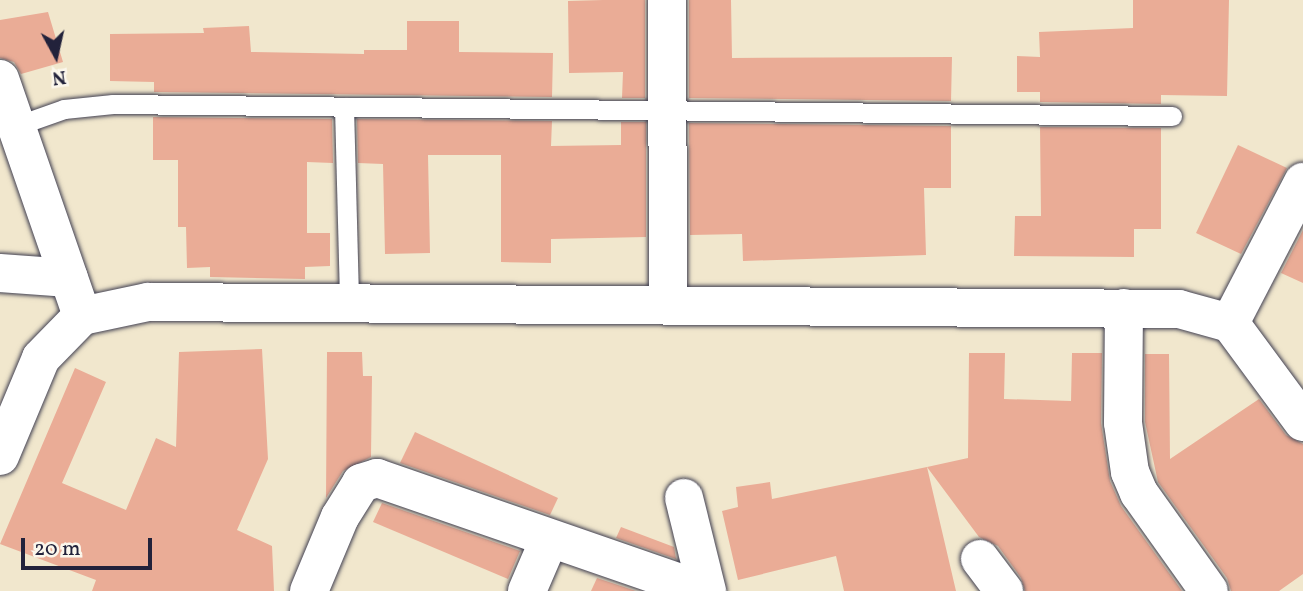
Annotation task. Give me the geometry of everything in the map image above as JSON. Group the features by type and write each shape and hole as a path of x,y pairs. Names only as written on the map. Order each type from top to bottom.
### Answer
{"street":[{"path":"667,0 670,109 668,304"},
{"path":"0,79 82,316"},
{"path":"1230,323 1303,182"},
{"path":"0,273 69,278"},
{"path":"0,456 41,358 82,316 148,302 1179,309 1230,323 1303,422"},
{"path":"1124,308 1124,423 1130,472 1139,493 1209,591"},
{"path":"309,591 340,517 361,483 377,478 549,540 705,591"},
{"path":"684,498 705,591"},
{"path":"527,591 549,540"},
{"path":"980,559 1004,591"}],"lane":[{"path":"16,126 89,105 1172,116"},
{"path":"344,107 349,303"}],"building":[{"path":"645,0 645,98 622,98 623,72 569,73 568,1"},
{"path":"689,0 731,0 732,58 952,57 951,101 689,98"},
{"path":"1133,0 1229,0 1227,96 1161,95 1161,104 1040,102 1040,92 1017,92 1017,56 1040,57 1039,32 1133,28"},
{"path":"48,12 63,62 21,74 14,62 0,58 0,20"},
{"path":"407,21 459,21 459,52 553,53 552,97 154,92 154,82 110,81 110,34 204,33 203,28 249,26 251,52 364,54 364,50 407,50"},
{"path":"153,117 332,119 333,163 307,162 307,233 330,233 330,266 305,267 305,279 210,277 210,267 187,268 186,227 178,227 178,160 153,160"},
{"path":"357,119 552,121 551,146 621,145 621,122 646,122 646,237 551,239 551,263 501,262 501,155 428,155 430,253 385,254 383,164 358,163"},
{"path":"689,123 951,126 951,188 924,188 926,255 743,261 742,234 690,235"},
{"path":"1040,127 1161,128 1161,229 1134,229 1134,257 1014,256 1015,216 1041,216"},
{"path":"1238,145 1287,168 1241,254 1196,233"},
{"path":"1303,230 1303,283 1281,273"},
{"path":"262,349 268,459 237,530 272,546 274,591 92,591 96,580 0,544 75,368 106,382 62,483 126,510 156,438 176,447 179,352"},
{"path":"327,352 362,352 363,376 372,376 371,457 343,471 326,498"},
{"path":"969,353 1005,353 1004,399 1071,401 1072,353 1102,353 1101,423 1110,481 1121,506 1182,591 1025,591 1021,578 998,546 979,537 927,467 968,458"},
{"path":"1145,354 1169,354 1170,459 1259,399 1286,435 1303,444 1303,574 1279,591 1231,591 1227,578 1158,482 1145,422"},
{"path":"415,432 558,498 550,515 400,463"},
{"path":"927,467 956,591 844,591 836,556 738,580 722,511 738,507 736,487 770,482 772,499"},
{"path":"382,503 520,551 508,579 373,522"},
{"path":"621,527 674,547 676,559 616,538"},
{"path":"597,578 636,591 591,591"}]}
